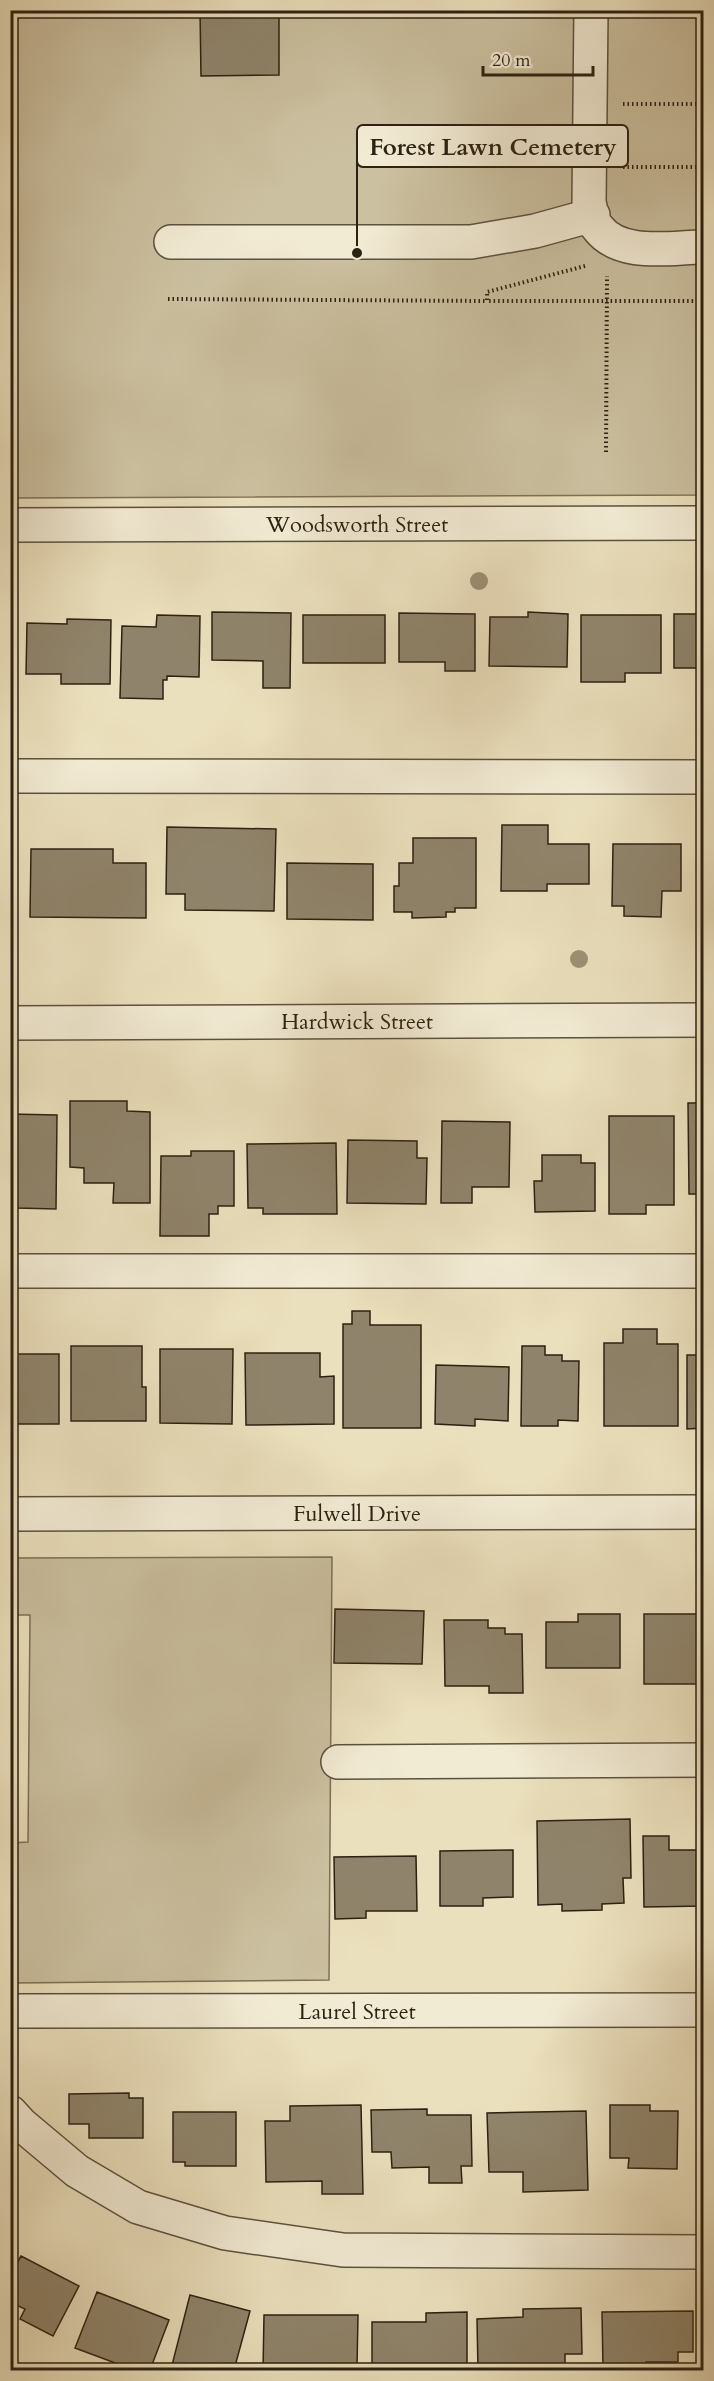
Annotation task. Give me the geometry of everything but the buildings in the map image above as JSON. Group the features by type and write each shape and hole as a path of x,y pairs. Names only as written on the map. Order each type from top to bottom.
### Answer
{"street":[{"path":"591,10 589,202 596,226 608,239 633,248 704,247"},
{"path":"171,242 471,242 535,231 593,215"},
{"name":"Woodsworth Street","path":"10,525 704,523"},
{"path":"10,776 704,777"},
{"name":"Hardwick Street","path":"10,1023 704,1020"},
{"path":"10,1271 704,1271"},
{"name":"Fulwell Drive","path":"10,1514 704,1512"},
{"path":"338,1762 704,1760"},
{"name":"Laurel Street","path":"10,2011 704,2010"},
{"path":"10,2112 77,2171 138,2207 225,2233 343,2250 704,2252"}],"path":[{"path":"590,104 704,104"},
{"path":"590,167 704,167"},
{"path":"488,301 487,292 596,263"},
{"path":"606,452 607,271"},
{"path":"168,299 704,301"}],"shaded area":[{"path":"10,11 703,11 703,495 11,498"},
{"path":"332,1557 329,1980 11,1983 10,1843 28,1842 30,1615 11,1615 11,1558"}],"place":[{"name":"Forest Lawn Cemetery","path":"357,253"}]}
